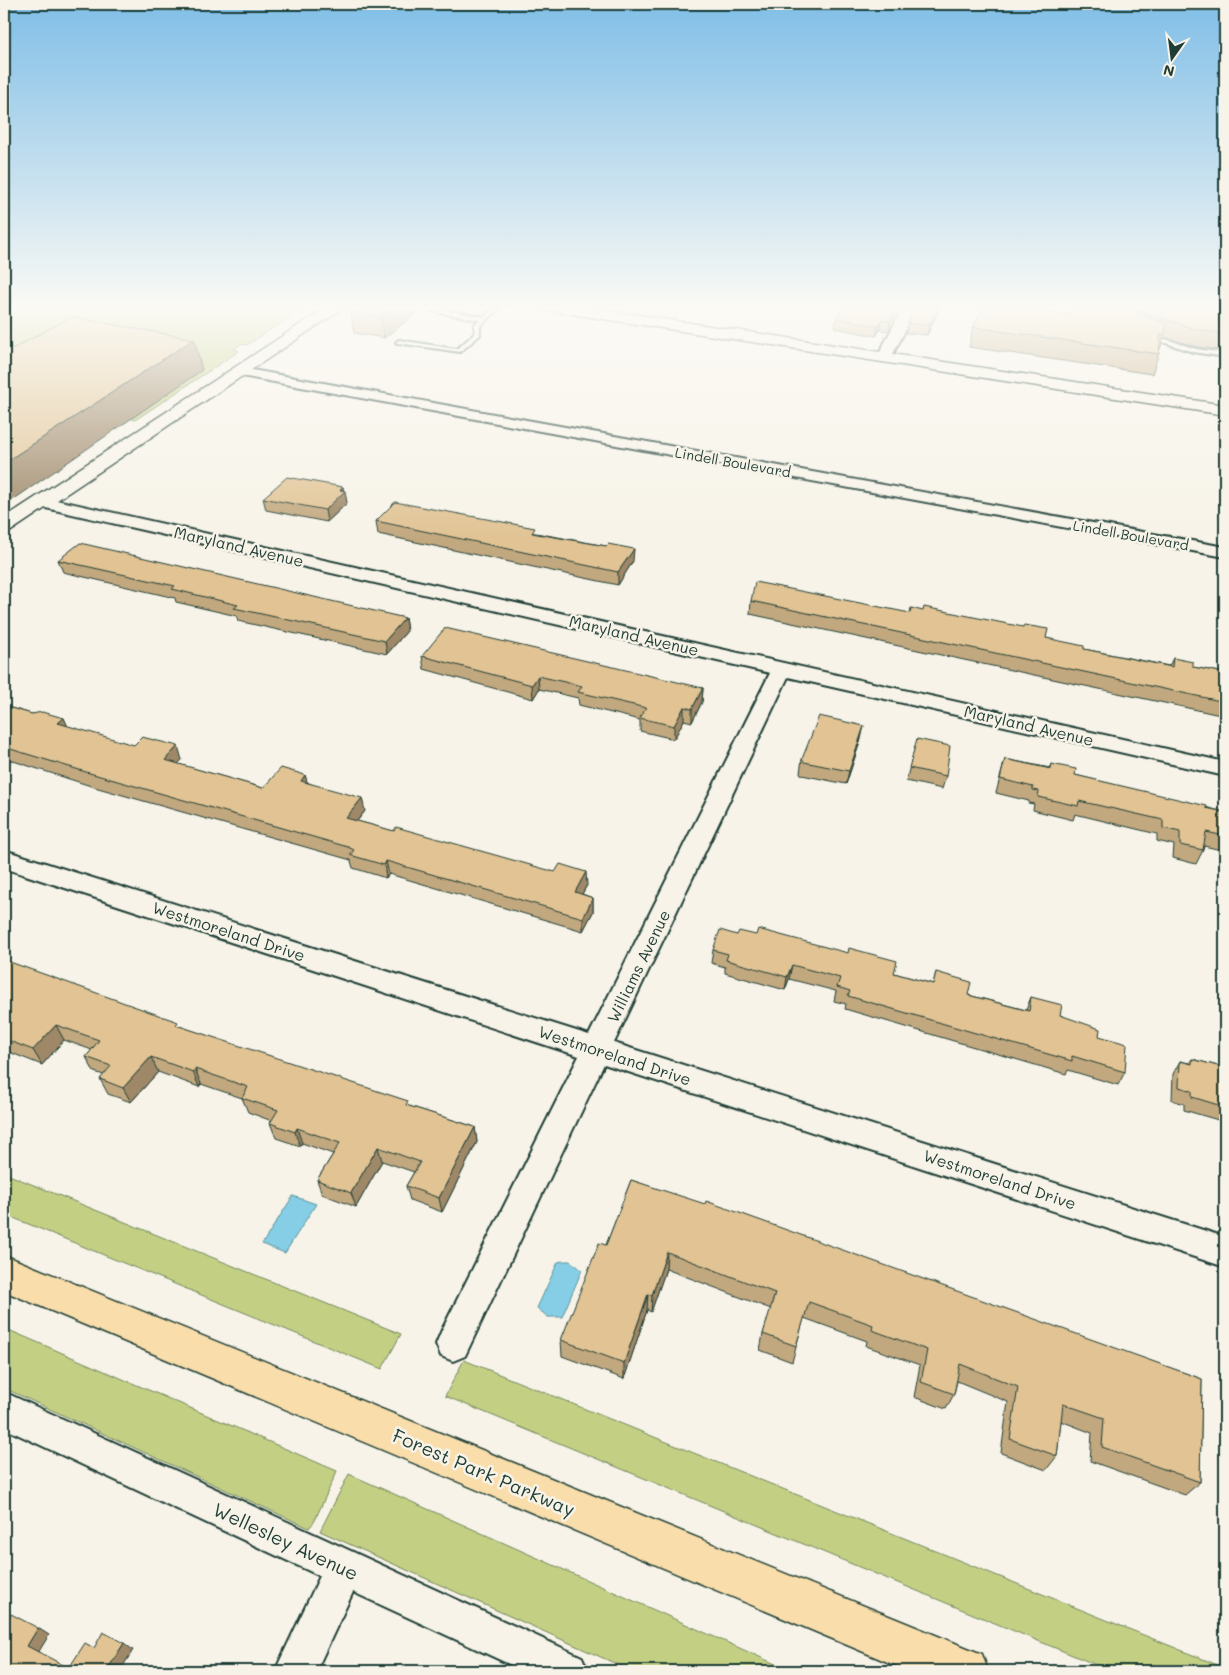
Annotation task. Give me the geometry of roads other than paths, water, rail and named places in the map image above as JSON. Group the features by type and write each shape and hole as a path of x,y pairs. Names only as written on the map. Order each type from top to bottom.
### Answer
{"main road":[{"path":"4,527 224,383"},
{"path":"1049,383 1225,410"},
{"name":"Forest Park Parkway","path":"4,1273 965,1671"}],"street":[{"name":"Lindell Boulevard","path":"302,383 1225,552"},
{"name":"Maryland Avenue","path":"43,502 1225,769"},
{"name":"Williams Avenue","path":"453,1344 782,669"},
{"name":"Westmoreland Drive","path":"4,859 1225,1252"},
{"name":"Wellesley Avenue","path":"4,1410 568,1671"},
{"path":"295,1671 344,1568"}],"water":[{"path":"293,1196 316,1204 285,1253 262,1244"},
{"path":"570,1261 582,1270 562,1317 548,1317 537,1308 558,1262"}]}
